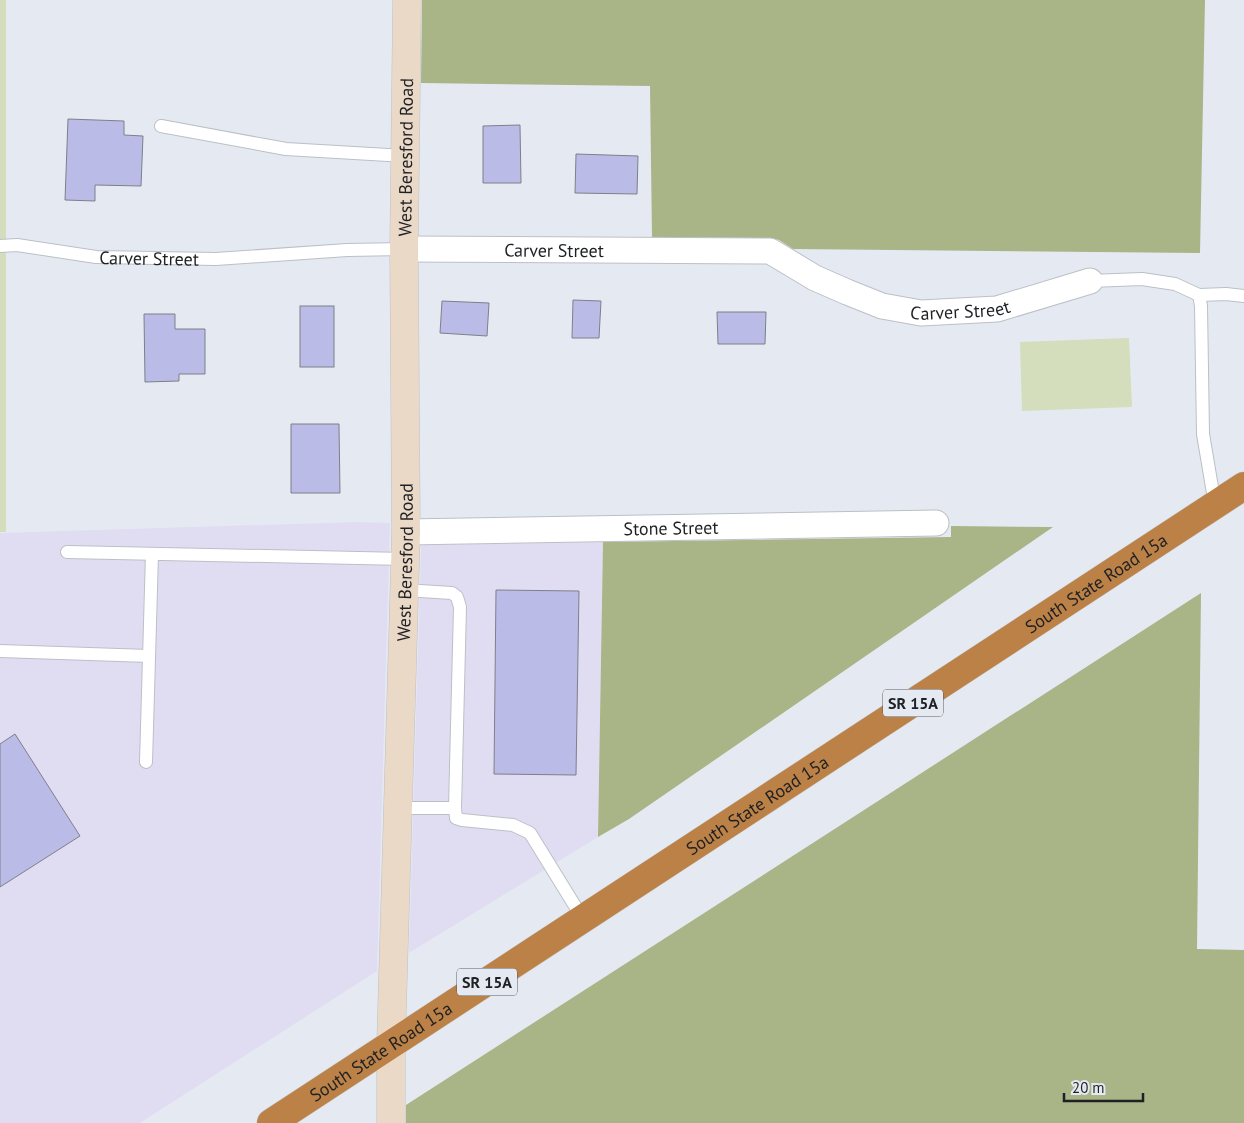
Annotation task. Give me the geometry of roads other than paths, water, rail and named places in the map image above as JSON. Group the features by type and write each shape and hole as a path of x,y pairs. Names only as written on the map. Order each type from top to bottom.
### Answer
{"highway":[{"name":"South State Road 15a","path":"271,1123 1244,486"}],"street":[{"name":"West Beresford Road","path":"391,1123 390,1044 406,532 404,250 407,0"},
{"name":"Carver Street","path":"404,250 770,251 815,278 847,292 882,306 921,313 997,309 1090,281"},
{"name":"Stone Street","path":"406,532 936,523"}],"lane":[{"path":"161,126 246,140 286,149 405,156"},
{"name":"Carver Street","path":"0,246 18,245 96,258 216,259 347,250 404,250"},
{"path":"1090,281 1142,279 1175,284 1199,295 1226,294 1244,296"},
{"path":"1199,295 1201,306 1204,434 1215,505"},
{"path":"67,552 405,559"},
{"path":"146,762 152,554"},
{"path":"404,590 452,593 457,598 460,607 456,818 512,824 530,833 582,919"},
{"path":"0,651 149,656"},
{"path":"398,808 456,808"}]}
